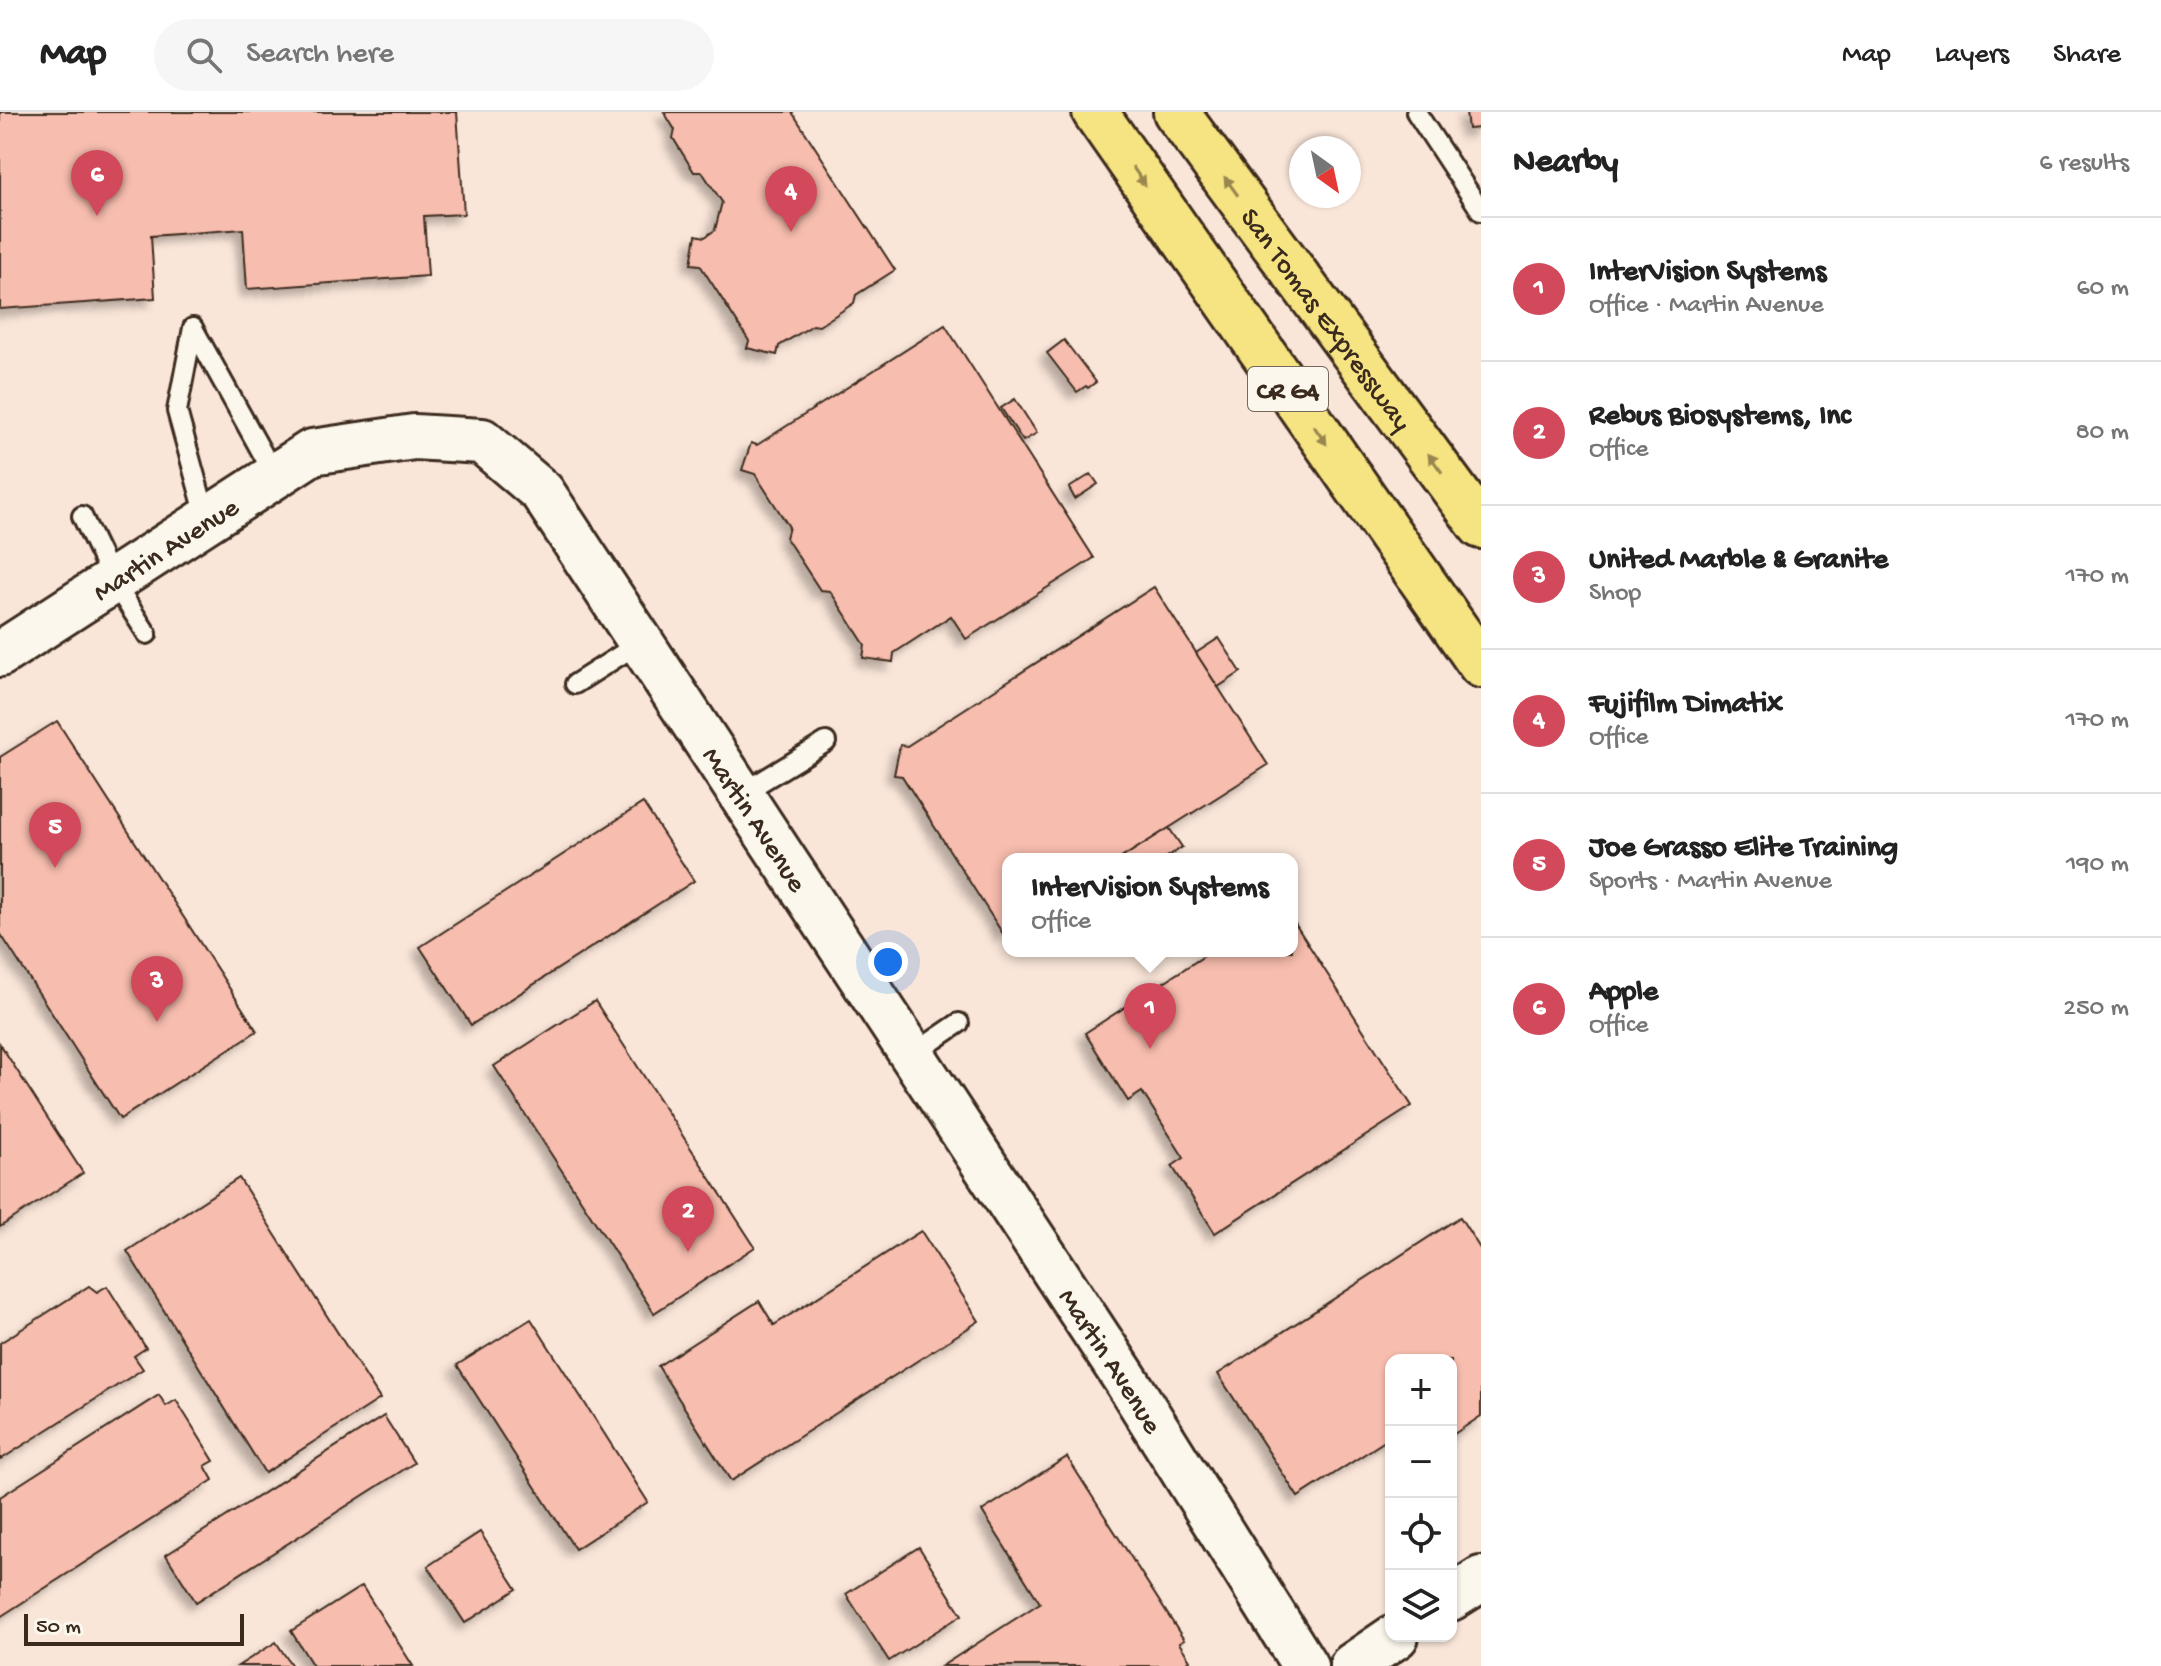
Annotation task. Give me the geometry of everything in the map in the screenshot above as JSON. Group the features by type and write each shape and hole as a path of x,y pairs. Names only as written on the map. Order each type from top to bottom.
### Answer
{"highway":[{"name":"CR G4","path":"1095,112 1481,665"},
{"name":"San Tomas Expressway","path":"1176,112 1481,526"}],"street":[{"name":"Martin Avenue","path":"0,654 312,452 414,437 482,441 542,492 1128,1383 1305,1666"},
{"path":"1457,1594 1481,1579"},
{"path":"1352,1666 1387,1642"}],"lane":[{"path":"1416,112 1481,211"},
{"path":"207,520 177,411 193,328 275,476"},
{"path":"82,516 113,581 147,634"},
{"path":"575,684 641,642"},
{"path":"741,794 826,742"},
{"path":"912,1055 959,1023"}],"building":[{"path":"0,112 457,112 464,214 424,216 428,276 247,289 243,229 151,236 155,298 0,309"},
{"path":"664,112 792,112 895,270 856,295 854,303 819,326 813,325 779,346 777,355 747,348 749,341 700,265 691,264 696,235 705,237 715,230 722,202 702,172 694,172 673,138 675,130"},
{"path":"1466,112 1481,112 1481,128 1468,129"},
{"path":"945,325 1094,558 966,639 951,616 894,653 893,662 863,658 865,645 830,591 820,590 786,538 789,527 755,474 742,470 751,443 757,445"},
{"path":"1064,340 1096,382 1088,388 1086,386 1077,392 1047,353"},
{"path":"1015,399 1037,433 1023,441 1001,408"},
{"path":"1091,474 1098,484 1075,499 1069,488"},
{"path":"1154,587 1268,765 1129,853 1002,853 1002,932 902,776 894,775 900,745 907,746"},
{"path":"1219,638 1241,672 1218,687 1196,653"},
{"path":"57,721 257,1031 120,1119 0,933 0,757"},
{"path":"643,803 694,881 471,1025 420,947"},
{"path":"1169,828 1182,847 1173,853 1129,853"},
{"path":"1298,928 1412,1106 1215,1233 1172,1166 1184,1158 1142,1092 1128,1101 1085,1033 1203,957 1298,957"},
{"path":"595,1001 755,1247 654,1313 494,1066"},
{"path":"0,1044 83,1173 0,1227"},
{"path":"239,1178 380,1399 265,1473 127,1251"},
{"path":"1460,1217 1481,1250 1481,1416 1457,1432 1457,1354 1385,1354 1385,1441 1298,1497 1218,1374"},
{"path":"921,1231 979,1321 731,1481 658,1366 759,1301 774,1325"},
{"path":"89,1286 97,1292 107,1286 146,1348 134,1356 143,1369 0,1460 0,1343"},
{"path":"531,1319 648,1502 575,1549 457,1365"},
{"path":"159,1395 166,1406 176,1400 214,1461 205,1466 213,1480 0,1617 0,1497"},
{"path":"384,1416 414,1463 196,1602 166,1555"},
{"path":"1067,1457 1184,1640 1179,1643 1190,1660 1181,1666 942,1666 1040,1603 982,1511"},
{"path":"480,1532 517,1589 465,1623 428,1566"},
{"path":"919,1547 962,1615 889,1661 846,1594"},
{"path":"362,1586 413,1666 313,1666 291,1631"},
{"path":"276,1642 292,1666 238,1666"}],"place":[{"name":"Apple","path":"97,216"},
{"name":"Fujifilm Dimatix","path":"791,232"},
{"name":"Joe Grasso Elite Training","path":"55,868"},
{"name":"United Marble & Granite","path":"157,1022"},
{"name":"InterVision Systems","path":"1150,1049"},
{"name":"Rebus Biosystems, Inc","path":"688,1252"}]}
